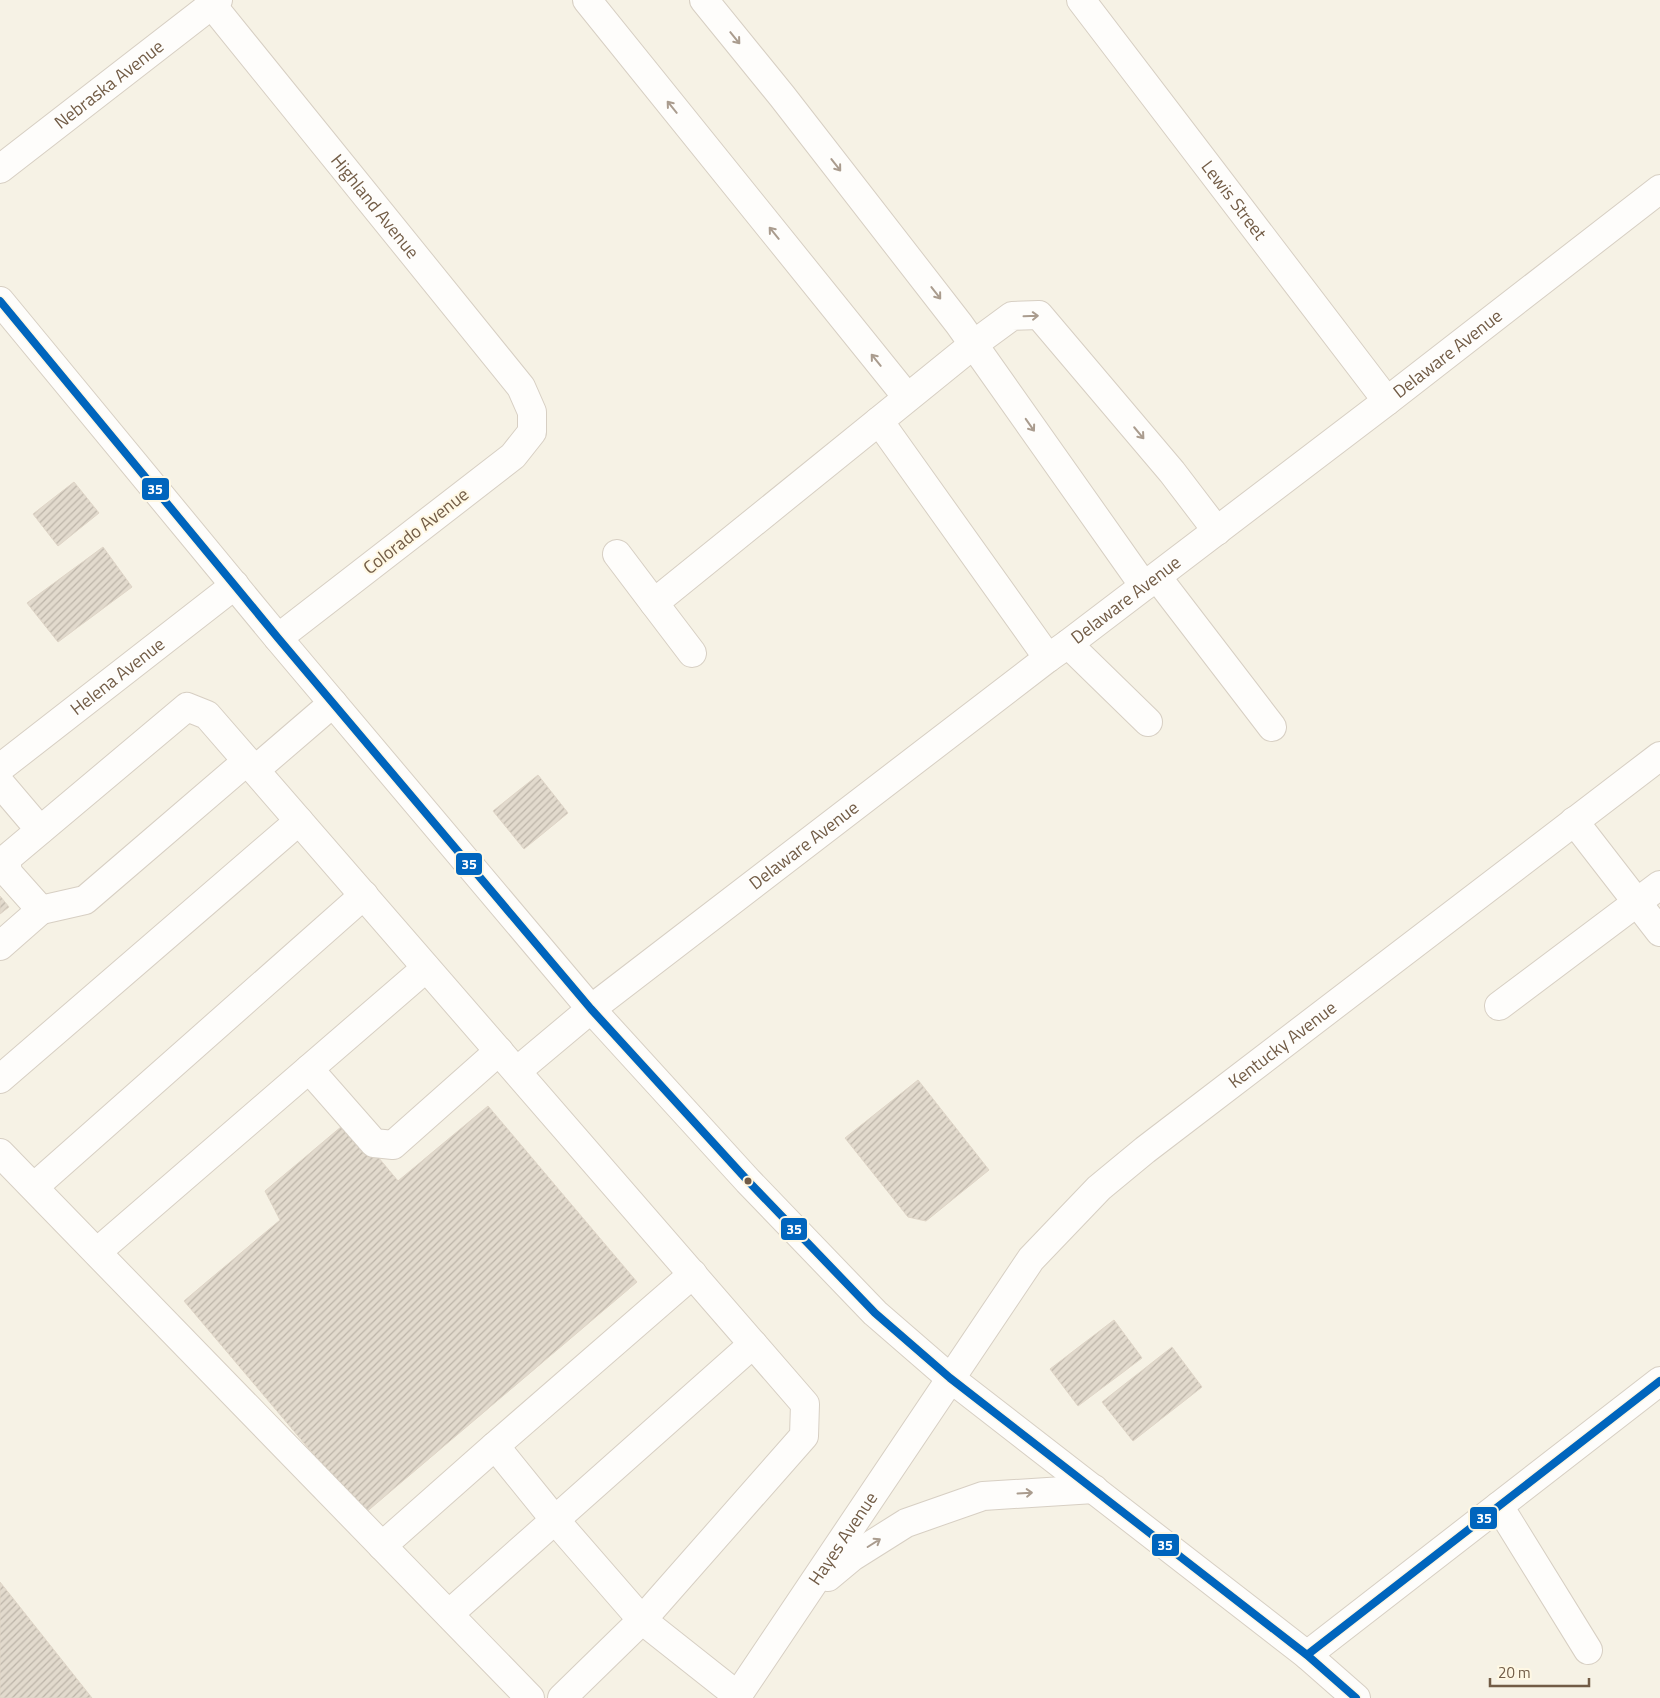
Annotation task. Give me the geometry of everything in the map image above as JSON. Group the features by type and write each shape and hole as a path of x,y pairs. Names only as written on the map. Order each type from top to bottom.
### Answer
{"street":[{"path":"587,0 907,397"},
{"path":"704,0 782,96 974,344 1151,581 1272,727"},
{"name":"Lewis Street","path":"1082,0 1387,401"},
{"name":"Nebraska Avenue","path":"0,169 215,3"},
{"name":"Highland Avenue","path":"215,3 521,387 532,412"},
{"name":"Delaware Avenue","path":"516,1071 591,1009 1387,401 1660,189"},
{"path":"0,301 278,638 591,1009 748,1181 875,1313 950,1378 1307,1655 1356,1698"},
{"path":"654,603 907,397 1012,316 1040,315 1172,472 1217,531"},
{"name":"Colorado Avenue","path":"278,638 513,456 532,432 532,412"},
{"path":"879,421 1058,651 1148,722"},
{"path":"617,554 692,653"},
{"name":"Helena Avenue","path":"0,768 235,585"},
{"path":"0,946 41,910 85,900 251,766 333,703"},
{"path":"41,910 8,873 6,859 187,707 207,714 805,1404 804,1436 642,1620 562,1698"},
{"name":"Kentucky Avenue","path":"950,1378 1031,1259 1099,1188 1144,1150 1660,756"},
{"path":"0,782 40,830"},
{"path":"0,1080 300,821"},
{"path":"1574,821 1660,932"},
{"path":"1499,1006 1660,885"},
{"path":"34,1187 364,895"},
{"path":"97,1252 426,968"},
{"path":"309,1069 374,1143 393,1145 499,1051"},
{"path":"0,1153 530,1698"},
{"path":"382,1546 693,1274"},
{"path":"449,1614 753,1344"},
{"name":"Hayes Avenue","path":"737,1697 950,1378"},
{"path":"1307,1655 1660,1381"},
{"path":"495,1446 555,1520 642,1620 737,1697"},
{"path":"807,1594 852,1557 906,1523 983,1496 1094,1489"},
{"path":"1498,1506 1588,1650"}],"building":[{"path":"74,482 99,513 58,546 33,514"},
{"path":"103,547 132,587 58,642 27,603"},
{"path":"538,775 568,813 524,849 493,811"},
{"path":"0,896 9,907 0,914"},
{"path":"918,1080 989,1170 926,1221 908,1217 845,1138"},
{"path":"488,1106 637,1282 364,1514 184,1301 280,1220 265,1191 348,1121 398,1181"},
{"path":"1114,1320 1142,1358 1078,1406 1050,1369"},
{"path":"1172,1347 1202,1387 1133,1441 1102,1402"},
{"path":"0,1582 92,1698 0,1698"}],"transit line":[{"name":"35","path":"0,301 278,638 591,1009 748,1181 875,1313 950,1378 1307,1655 1356,1698"},
{"name":"35","path":"1307,1655 1660,1381"}]}
